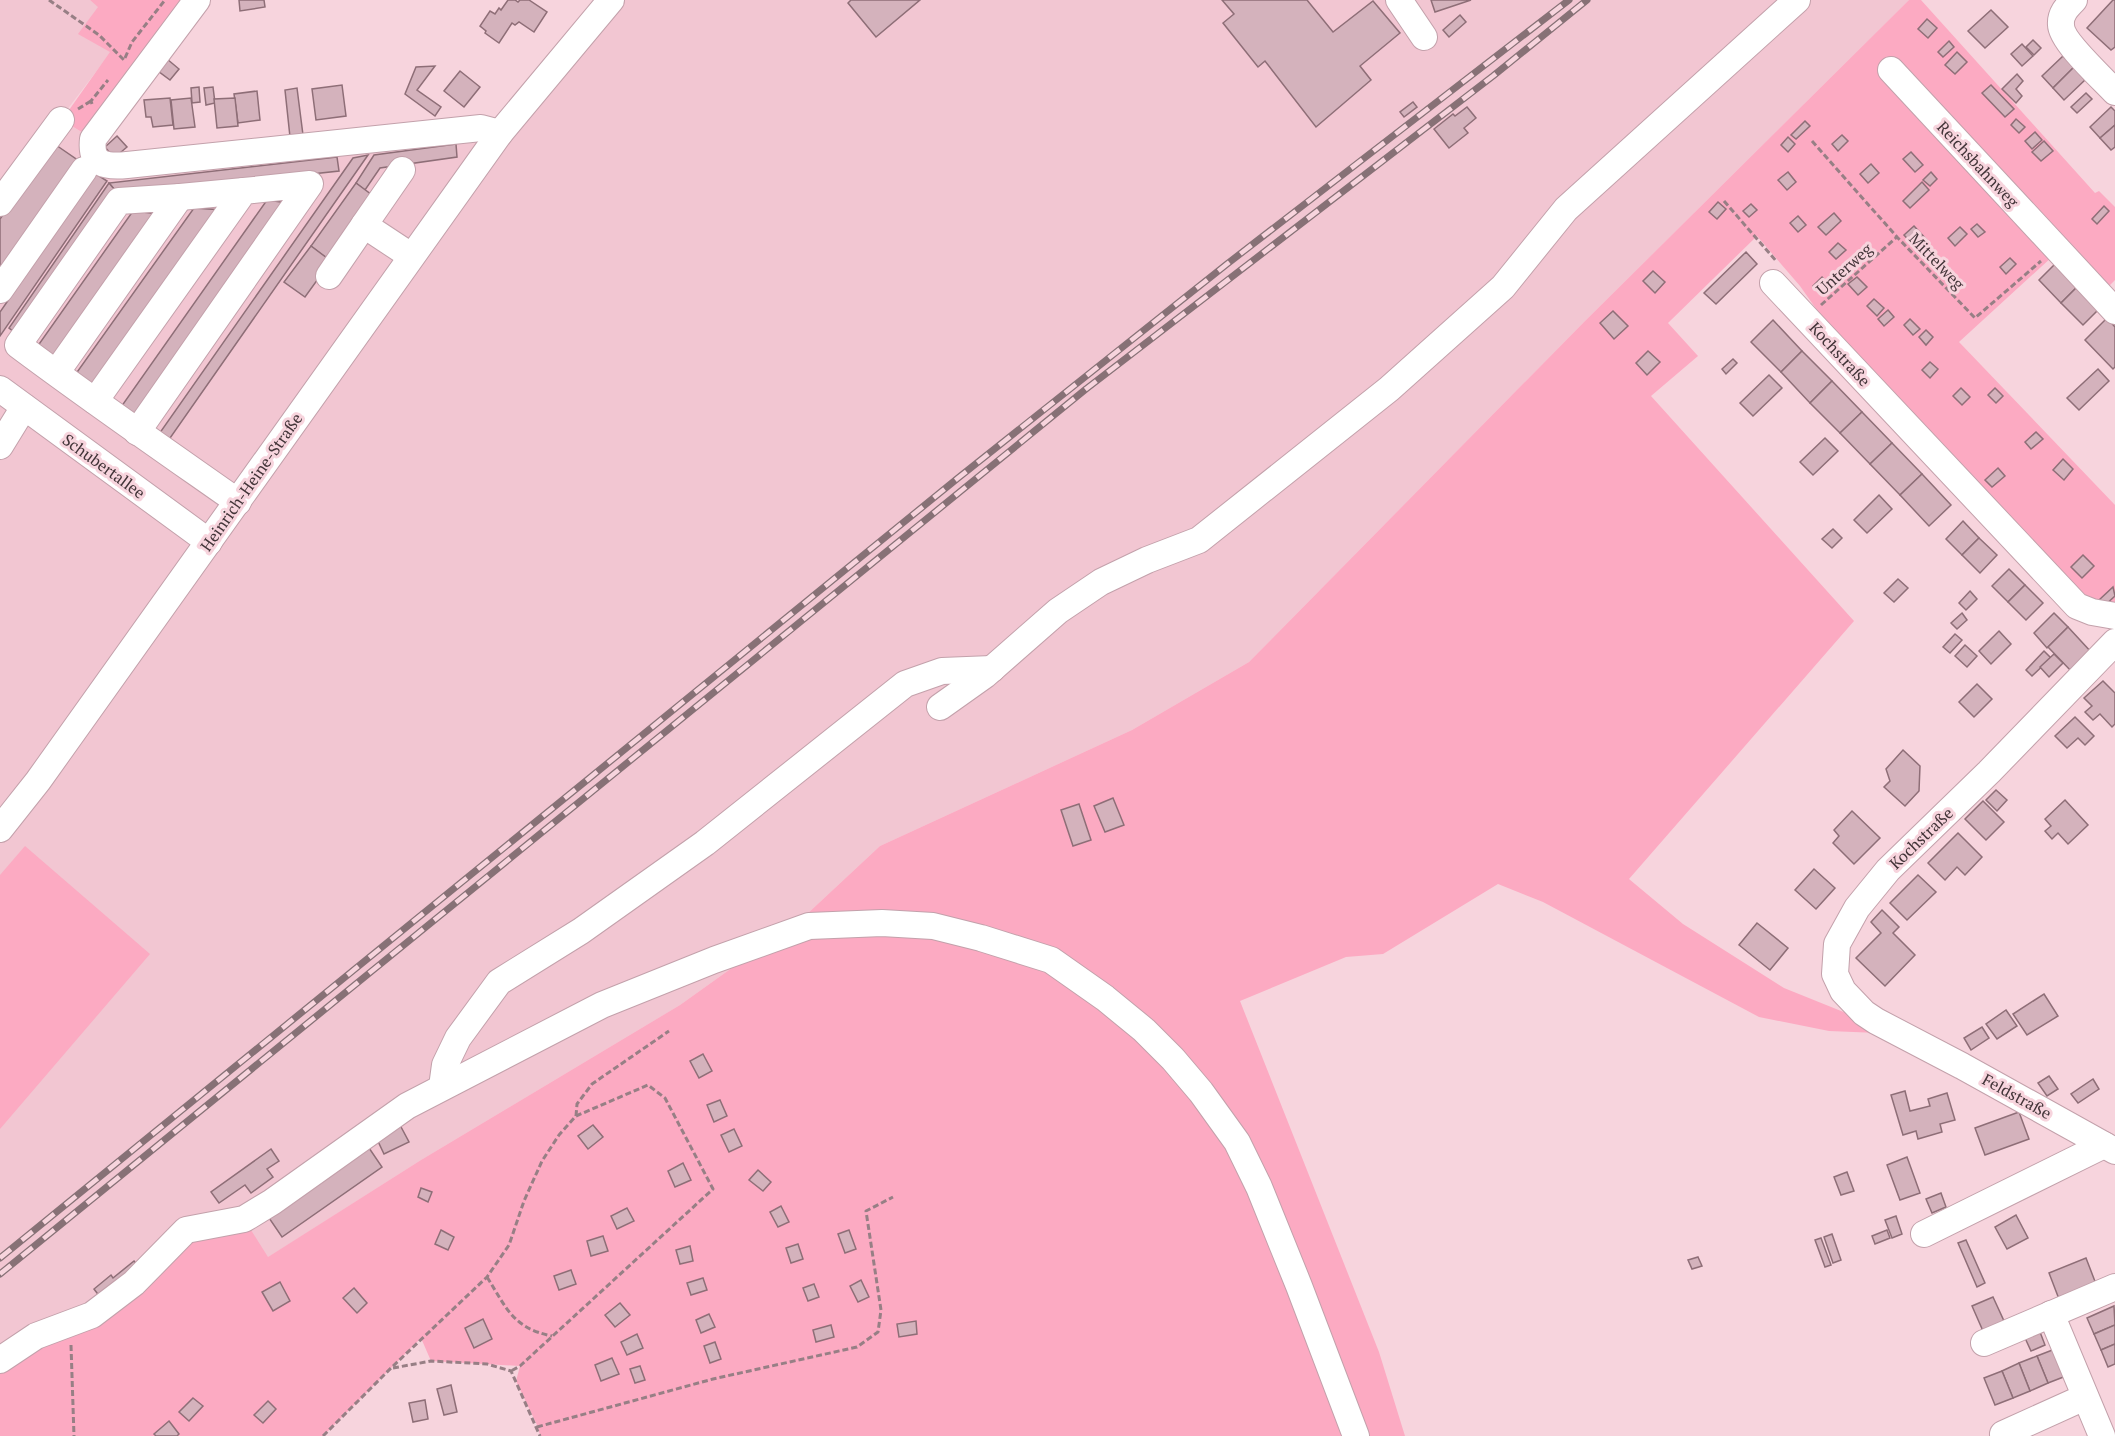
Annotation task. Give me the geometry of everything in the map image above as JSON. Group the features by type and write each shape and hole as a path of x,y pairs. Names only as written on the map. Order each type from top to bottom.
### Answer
{"street":[{"path":"0,291 88,160 93,139 196,0"},
{"name":"Heinrich-Heine-Straße","path":"0,829 38,781 500,133 611,0"},
{"path":"1399,0 1424,37"},
{"path":"940,707 992,669 1058,611 1101,582 1147,560 1199,540 1389,389 1503,287 1566,209 1797,0"},
{"path":"2074,0 2064,11 2061,25 2064,38 2115,92"},
{"name":"Reichsbahnweg","path":"1891,70 2115,311"},
{"path":"0,203 61,120"},
{"path":"88,160 110,166 481,128 500,133"},
{"path":"329,276 402,170"},
{"path":"137,432 310,184 119,201 18,345 137,432 238,502"},
{"path":"95,401 244,191"},
{"path":"56,373 180,197"},
{"path":"364,225 411,256"},
{"name":"Kochstraße","path":"1777,275 1806,318 2077,606 2092,612 2115,616"},
{"name":"Schubertallee","path":"0,389 209,542"},
{"path":"0,446 24,407"},
{"name":"Kochstraße","path":"1918,1042 1864,1013 1843,991 1835,974 1838,944 1857,908 1888,870 1989,772 2115,642"},
{"path":"442,1088 445,1065 458,1038 499,982 581,931 705,843 905,684 942,671 992,669"},
{"path":"0,1360 36,1336 92,1315 134,1284 186,1230 244,1218 272,1202 407,1106 602,1005 714,960 809,926 882,922 933,926 1051,960 1081,980 1144,1030 1201,1092 1237,1142 1259,1187 1356,1436"},
{"name":"Feldstraße","path":"1918,1042 2110,1148"},
{"path":"1924,1234 2110,1148"},
{"path":"1984,1343 2115,1287"},
{"path":"2050,1314 2102,1436"},
{"path":"2003,1434 2085,1397"}],"path":[{"path":"49,0 99,35 124,60"},
{"name":"Mittelweg","path":"1812,141 1897,237 1975,318 2060,254"},
{"path":"1724,201 1777,275"},
{"name":"Unterweg","path":"1806,318 1897,237"},
{"path":"576,1116 577,1104 592,1084 669,1032"},
{"path":"323,1436 487,1277 509,1245 524,1201 542,1161 559,1135 576,1116 648,1085 665,1098 713,1189 511,1371"},
{"path":"537,1427 713,1379 857,1347 878,1332 881,1310 866,1211 893,1197"},
{"path":"487,1277 513,1319 535,1333 552,1336"},
{"path":"69,1324 74,1436"},
{"path":"391,1368 431,1361 487,1364 511,1371 540,1436"}],"shaded area":[{"path":"0,0 90,0 98,6 111,52 60,119 93,139 97,161 500,133 613,0 1909,0 1584,322 1249,662 1132,730 880,846 806,915 680,1005 421,1160 267,1258 134,1283 0,1360"},
{"path":"90,0 196,0 93,139 62,120 110,52 78,34 98,7"},
{"path":"1909,0 1921,0 2095,193 2099,191 2115,207 2115,280 2106,289 2065,245 1959,342 2115,505 2115,609 2098,609 1824,320 1800,286 1757,236 1668,323 1698,356 1651,396 1854,621 1629,879 1683,924 1784,988 1918,1042 1878,1033 1829,1031 1759,1017 1543,902 1498,884 1383,954 1346,957 1240,1001 1379,1352 1405,1436 540,1436 516,1381 520,1366 431,1361 421,1338 323,1436 0,1436 0,1360 92,1315 186,1230 244,1219 268,1257 421,1160 680,1005 806,915 880,846 1132,730 1249,662 1584,322"},
{"path":"25,846 150,954 0,1129 0,875"}],"building":[{"path":"239,0 264,0 265,7 240,11"},
{"path":"508,0 518,2 529,0 547,12 534,32 519,22 515,25 512,23 499,43 485,33 486,31 480,26 490,11 495,14"},
{"path":"851,0 920,0 876,37 848,3"},
{"path":"1222,0 1307,0 1333,32 1373,1 1400,33 1360,66 1371,80 1316,127 1265,61 1258,67 1223,23 1234,14"},
{"path":"1431,0 1471,0 1435,12"},
{"path":"2115,0 2115,47 2111,50 2087,28"},
{"path":"1991,10 2008,27 1985,48 1968,31"},
{"path":"1460,15 1466,22 1449,37 1443,30"},
{"path":"1927,19 1937,28 1928,38 1918,29"},
{"path":"2033,40 2041,48 2034,55 2026,47"},
{"path":"1949,41 1954,47 1943,57 1938,52"},
{"path":"2022,44 2033,56 2022,66 2011,54"},
{"path":"1957,52 1967,62 1955,74 1945,65"},
{"path":"2063,56 2074,67 2053,88 2042,76"},
{"path":"167,59 179,69 170,80 158,71"},
{"path":"435,66 417,90 441,107 435,116 405,94 416,67"},
{"path":"2074,67 2085,80 2064,100 2053,88"},
{"path":"460,71 480,87 464,107 444,91"},
{"path":"2017,74 2023,81 2016,89 2022,96 2016,103 2002,89"},
{"path":"342,85 346,116 316,120 312,89"},
{"path":"1991,85 2014,109 2005,117 1982,93"},
{"path":"199,87 200,102 192,103 191,88"},
{"path":"213,87 215,103 206,105 204,88"},
{"path":"297,88 303,135 290,137 285,90"},
{"path":"257,91 260,120 238,123 234,94"},
{"path":"2086,93 2092,99 2077,113 2071,107"},
{"path":"170,98 173,125 153,127 151,117 146,117 144,100"},
{"path":"191,98 195,127 174,129 171,100"},
{"path":"235,98 238,126 217,128 214,99"},
{"path":"1413,102 1417,107 1404,117 1400,112"},
{"path":"1467,107 1476,118 1464,128 1468,133 1449,148 1434,129 1453,114 1455,116"},
{"path":"2111,107 2115,111 2115,125 2100,138 2090,127"},
{"path":"2016,119 2025,127 2019,133 2011,125"},
{"path":"1805,121 1810,126 1796,139 1791,135"},
{"path":"2115,125 2115,147 2111,150 2100,138"},
{"path":"2035,132 2042,140 2032,149 2025,141"},
{"path":"1842,135 1848,141 1838,151 1832,144"},
{"path":"117,136 127,147 114,158 105,147"},
{"path":"1788,137 1795,144 1788,152 1781,145"},
{"path":"2044,141 2053,151 2041,161 2032,152"},
{"path":"53,143 79,161 0,276 0,219"},
{"path":"456,144 457,157 380,168 365,190 356,183 374,155"},
{"path":"1911,152 1923,165 1915,172 1903,159"},
{"path":"368,155 168,441 159,434 353,158"},
{"path":"337,157 339,171 119,195 109,183"},
{"path":"1871,164 1879,173 1868,183 1860,174"},
{"path":"1788,172 1796,182 1787,190 1778,180"},
{"path":"1931,172 1937,179 1930,186 1923,180"},
{"path":"96,174 107,181 0,336 0,312"},
{"path":"1922,182 1929,190 1910,208 1903,201"},
{"path":"109,183 119,195 18,335 9,328"},
{"path":"356,183 372,195 326,258 311,246"},
{"path":"267,200 281,202 290,208 140,421 121,407"},
{"path":"1718,202 1726,209 1717,219 1709,212"},
{"path":"1751,204 1757,210 1749,217 1743,211"},
{"path":"2104,206 2109,211 2097,224 2092,219"},
{"path":"194,208 223,210 95,389 75,375"},
{"path":"133,211 151,213 160,219 59,363 37,347"},
{"path":"1834,213 1841,221 1826,235 1818,227"},
{"path":"1798,216 1806,225 1798,232 1790,223"},
{"path":"1977,224 1985,232 1978,237 1971,229"},
{"path":"1914,226 1927,240 1917,249 1904,235"},
{"path":"1960,227 1967,234 1955,246 1948,238"},
{"path":"1838,243 1846,250 1836,259 1829,252"},
{"path":"311,246 331,261 305,297 284,282"},
{"path":"1746,252 1757,264 1716,304 1704,293"},
{"path":"2010,258 2016,264 2006,274 2000,267"},
{"path":"2055,264 2078,286 2061,303 2039,280"},
{"path":"1653,271 1665,282 1655,293 1643,281"},
{"path":"1822,277 1831,287 1822,295 1813,286"},
{"path":"1857,277 1867,287 1858,295 1848,284"},
{"path":"2078,286 2100,308 2083,325 2061,303"},
{"path":"1874,299 1884,308 1877,316 1867,306"},
{"path":"1888,310 1894,317 1884,326 1878,319"},
{"path":"1613,311 1628,326 1614,339 1600,323"},
{"path":"2107,318 2115,327 2115,367 2113,369 2085,340"},
{"path":"1910,319 1920,329 1913,335 1904,325"},
{"path":"1773,320 1802,351 1781,372 1751,342"},
{"path":"1926,330 1933,337 1926,345 1919,337"},
{"path":"1648,351 1660,362 1647,375 1636,363"},
{"path":"1802,351 1832,381 1810,403 1781,372"},
{"path":"1733,359 1737,363 1726,374 1722,369"},
{"path":"1930,362 1938,369 1930,378 1922,370"},
{"path":"2098,369 2109,381 2079,410 2067,398"},
{"path":"1769,375 1782,388 1753,416 1740,403"},
{"path":"1832,381 1862,412 1840,433 1810,403"},
{"path":"1961,388 1970,397 1962,405 1953,396"},
{"path":"1995,388 2003,396 1996,403 1988,395"},
{"path":"1862,412 1892,443 1870,464 1840,433"},
{"path":"2036,432 2043,439 2031,449 2025,442"},
{"path":"1825,438 1838,451 1813,475 1800,462"},
{"path":"1892,443 1922,474 1900,495 1870,464"},
{"path":"2063,459 2073,469 2064,480 2053,470"},
{"path":"1998,468 2005,476 1992,487 1985,480"},
{"path":"1922,474 1951,505 1929,526 1900,495"},
{"path":"1879,495 1892,509 1867,533 1854,520"},
{"path":"1963,521 1979,538 1962,555 1946,539"},
{"path":"1833,529 1842,538 1832,548 1822,539"},
{"path":"1979,538 1997,555 1980,573 1962,555"},
{"path":"2083,555 2094,566 2082,578 2071,567"},
{"path":"2009,569 2025,585 2008,602 1992,586"},
{"path":"1898,579 1908,588 1894,602 1884,593"},
{"path":"2025,585 2043,603 2026,620 2008,602"},
{"path":"2113,587 2115,596 2104,606 2099,600"},
{"path":"1970,591 1977,599 1966,610 1959,603"},
{"path":"1962,613 1967,620 1957,629 1951,623"},
{"path":"2054,613 2068,627 2047,648 2034,633"},
{"path":"2068,627 2092,653 2072,672 2048,647"},
{"path":"1999,631 2011,644 1991,664 1979,651"},
{"path":"1955,634 1962,640 1950,653 1943,647"},
{"path":"1965,645 1977,656 1967,667 1955,656"},
{"path":"2044,651 2051,658 2032,676 2026,670"},
{"path":"2054,654 2063,663 2049,677 2040,667"},
{"path":"2103,681 2115,693 2115,724 2112,727 2100,714 2093,720 2085,712 2092,706 2084,698"},
{"path":"1977,684 1992,699 1974,717 1959,702"},
{"path":"2075,717 2094,736 2085,745 2078,738 2067,748 2055,736"},
{"path":"1903,750 1920,766 1919,791 1905,806 1884,787 1890,781 1886,769"},
{"path":"1996,790 2007,800 1997,811 1986,800"},
{"path":"1113,798 1124,825 1105,832 1094,806"},
{"path":"2065,800 2088,825 2068,844 2058,833 2052,839 2045,831 2051,826 2045,819"},
{"path":"1983,801 2004,822 1986,840 1965,819"},
{"path":"1079,804 1091,840 1073,846 1061,810"},
{"path":"1852,811 1880,838 1854,864 1833,843 1839,836 1834,830"},
{"path":"1958,833 1982,857 1965,875 1957,867 1945,880 1928,863"},
{"path":"1814,869 1835,888 1816,909 1795,890"},
{"path":"1918,875 1936,892 1907,920 1890,903"},
{"path":"1882,910 1899,927 1893,933 1915,955 1885,986 1856,958 1881,933 1871,922"},
{"path":"1757,923 1788,948 1770,970 1739,945"},
{"path":"2044,994 2058,1016 2027,1035 2013,1014"},
{"path":"2006,1010 2017,1026 1997,1039 1986,1024"},
{"path":"1982,1027 1989,1038 1971,1050 1964,1038"},
{"path":"703,1054 712,1071 699,1078 690,1061"},
{"path":"2049,1076 2058,1089 2047,1096 2038,1083"},
{"path":"2093,1079 2099,1089 2078,1103 2071,1094"},
{"path":"1905,1091 1910,1111 1930,1106 1928,1099 1947,1093 1955,1120 1940,1124 1942,1132 1918,1139 1916,1131 1903,1135 1891,1095"},
{"path":"720,1100 727,1116 714,1122 707,1105"},
{"path":"2019,1112 2029,1139 1985,1155 1975,1128"},
{"path":"400,1125 409,1142 384,1154 376,1137"},
{"path":"593,1125 603,1137 588,1149 578,1136"},
{"path":"734,1129 742,1146 729,1152 721,1135"},
{"path":"367,1145 382,1167 282,1237 267,1215"},
{"path":"271,1149 279,1161 267,1169 273,1177 251,1193 245,1185 219,1203 211,1192"},
{"path":"1907,1157 1920,1193 1900,1200 1887,1165"},
{"path":"683,1163 691,1180 675,1187 668,1171"},
{"path":"758,1170 771,1182 763,1191 749,1180"},
{"path":"1847,1172 1854,1191 1841,1195 1834,1177"},
{"path":"421,1188 432,1192 428,1202 418,1197"},
{"path":"1941,1193 1946,1207 1932,1213 1926,1199"},
{"path":"781,1206 789,1222 778,1227 770,1212"},
{"path":"627,1208 634,1221 617,1229 611,1216"},
{"path":"2016,1215 2028,1238 2007,1249 1995,1227"},
{"path":"1896,1216 1902,1234 1892,1238 1885,1220"},
{"path":"441,1230 454,1237 448,1250 435,1244"},
{"path":"849,1230 856,1249 845,1253 838,1234"},
{"path":"1887,1230 1890,1238 1875,1244 1872,1236"},
{"path":"1832,1234 1841,1260 1833,1263 1824,1237"},
{"path":"603,1236 608,1251 591,1256 587,1241"},
{"path":"1821,1238 1831,1265 1825,1267 1815,1240"},
{"path":"1966,1240 1985,1283 1977,1287 1958,1243"},
{"path":"798,1244 803,1259 791,1263 786,1248"},
{"path":"690,1246 693,1261 680,1264 676,1250"},
{"path":"1698,1257 1702,1266 1692,1269 1688,1260"},
{"path":"2086,1258 2096,1284 2059,1299 2049,1273"},
{"path":"134,1261 141,1270 103,1301 94,1289 111,1275 113,1278"},
{"path":"571,1270 576,1284 559,1290 554,1276"},
{"path":"703,1278 707,1290 691,1295 687,1283"},
{"path":"861,1280 869,1297 858,1302 850,1286"},
{"path":"280,1282 290,1301 273,1311 262,1292"},
{"path":"814,1284 819,1297 808,1301 803,1288"},
{"path":"354,1288 367,1303 357,1313 343,1298"},
{"path":"1993,1297 2004,1321 1983,1331 1972,1306"},
{"path":"620,1303 630,1315 615,1327 605,1315"},
{"path":"2114,1306 2115,1325 2094,1334 2087,1318"},
{"path":"709,1314 715,1327 701,1333 696,1320"},
{"path":"483,1319 492,1339 474,1348 465,1328"},
{"path":"916,1321 917,1334 899,1337 897,1324"},
{"path":"831,1325 834,1337 816,1342 813,1330"},
{"path":"2115,1325 2115,1344 2101,1350 2094,1334"},
{"path":"2040,1332 2045,1345 2031,1351 2025,1338"},
{"path":"637,1334 643,1348 627,1355 621,1342"},
{"path":"715,1342 721,1359 710,1363 704,1346"},
{"path":"2115,1344 2115,1364 2108,1367 2101,1350"},
{"path":"2055,1349 2066,1376 2048,1383 2037,1356"},
{"path":"2037,1356 2048,1383 2030,1391 2019,1363"},
{"path":"612,1358 619,1374 601,1381 595,1365"},
{"path":"2019,1363 2030,1391 2013,1398 2002,1371"},
{"path":"640,1366 645,1380 635,1383 630,1369"},
{"path":"2002,1371 2013,1398 1995,1405 1984,1378"},
{"path":"451,1385 457,1412 444,1415 437,1389"},
{"path":"193,1398 203,1406 189,1421 179,1412"},
{"path":"425,1400 428,1419 413,1422 409,1403"},
{"path":"268,1401 276,1409 263,1423 254,1415"},
{"path":"169,1421 179,1434 177,1436 156,1436 154,1434"}],"railway":[{"path":"0,1258 958,478 1227,264 1569,0"},
{"path":"0,1274 1086,389 1493,76 1587,0"}]}
